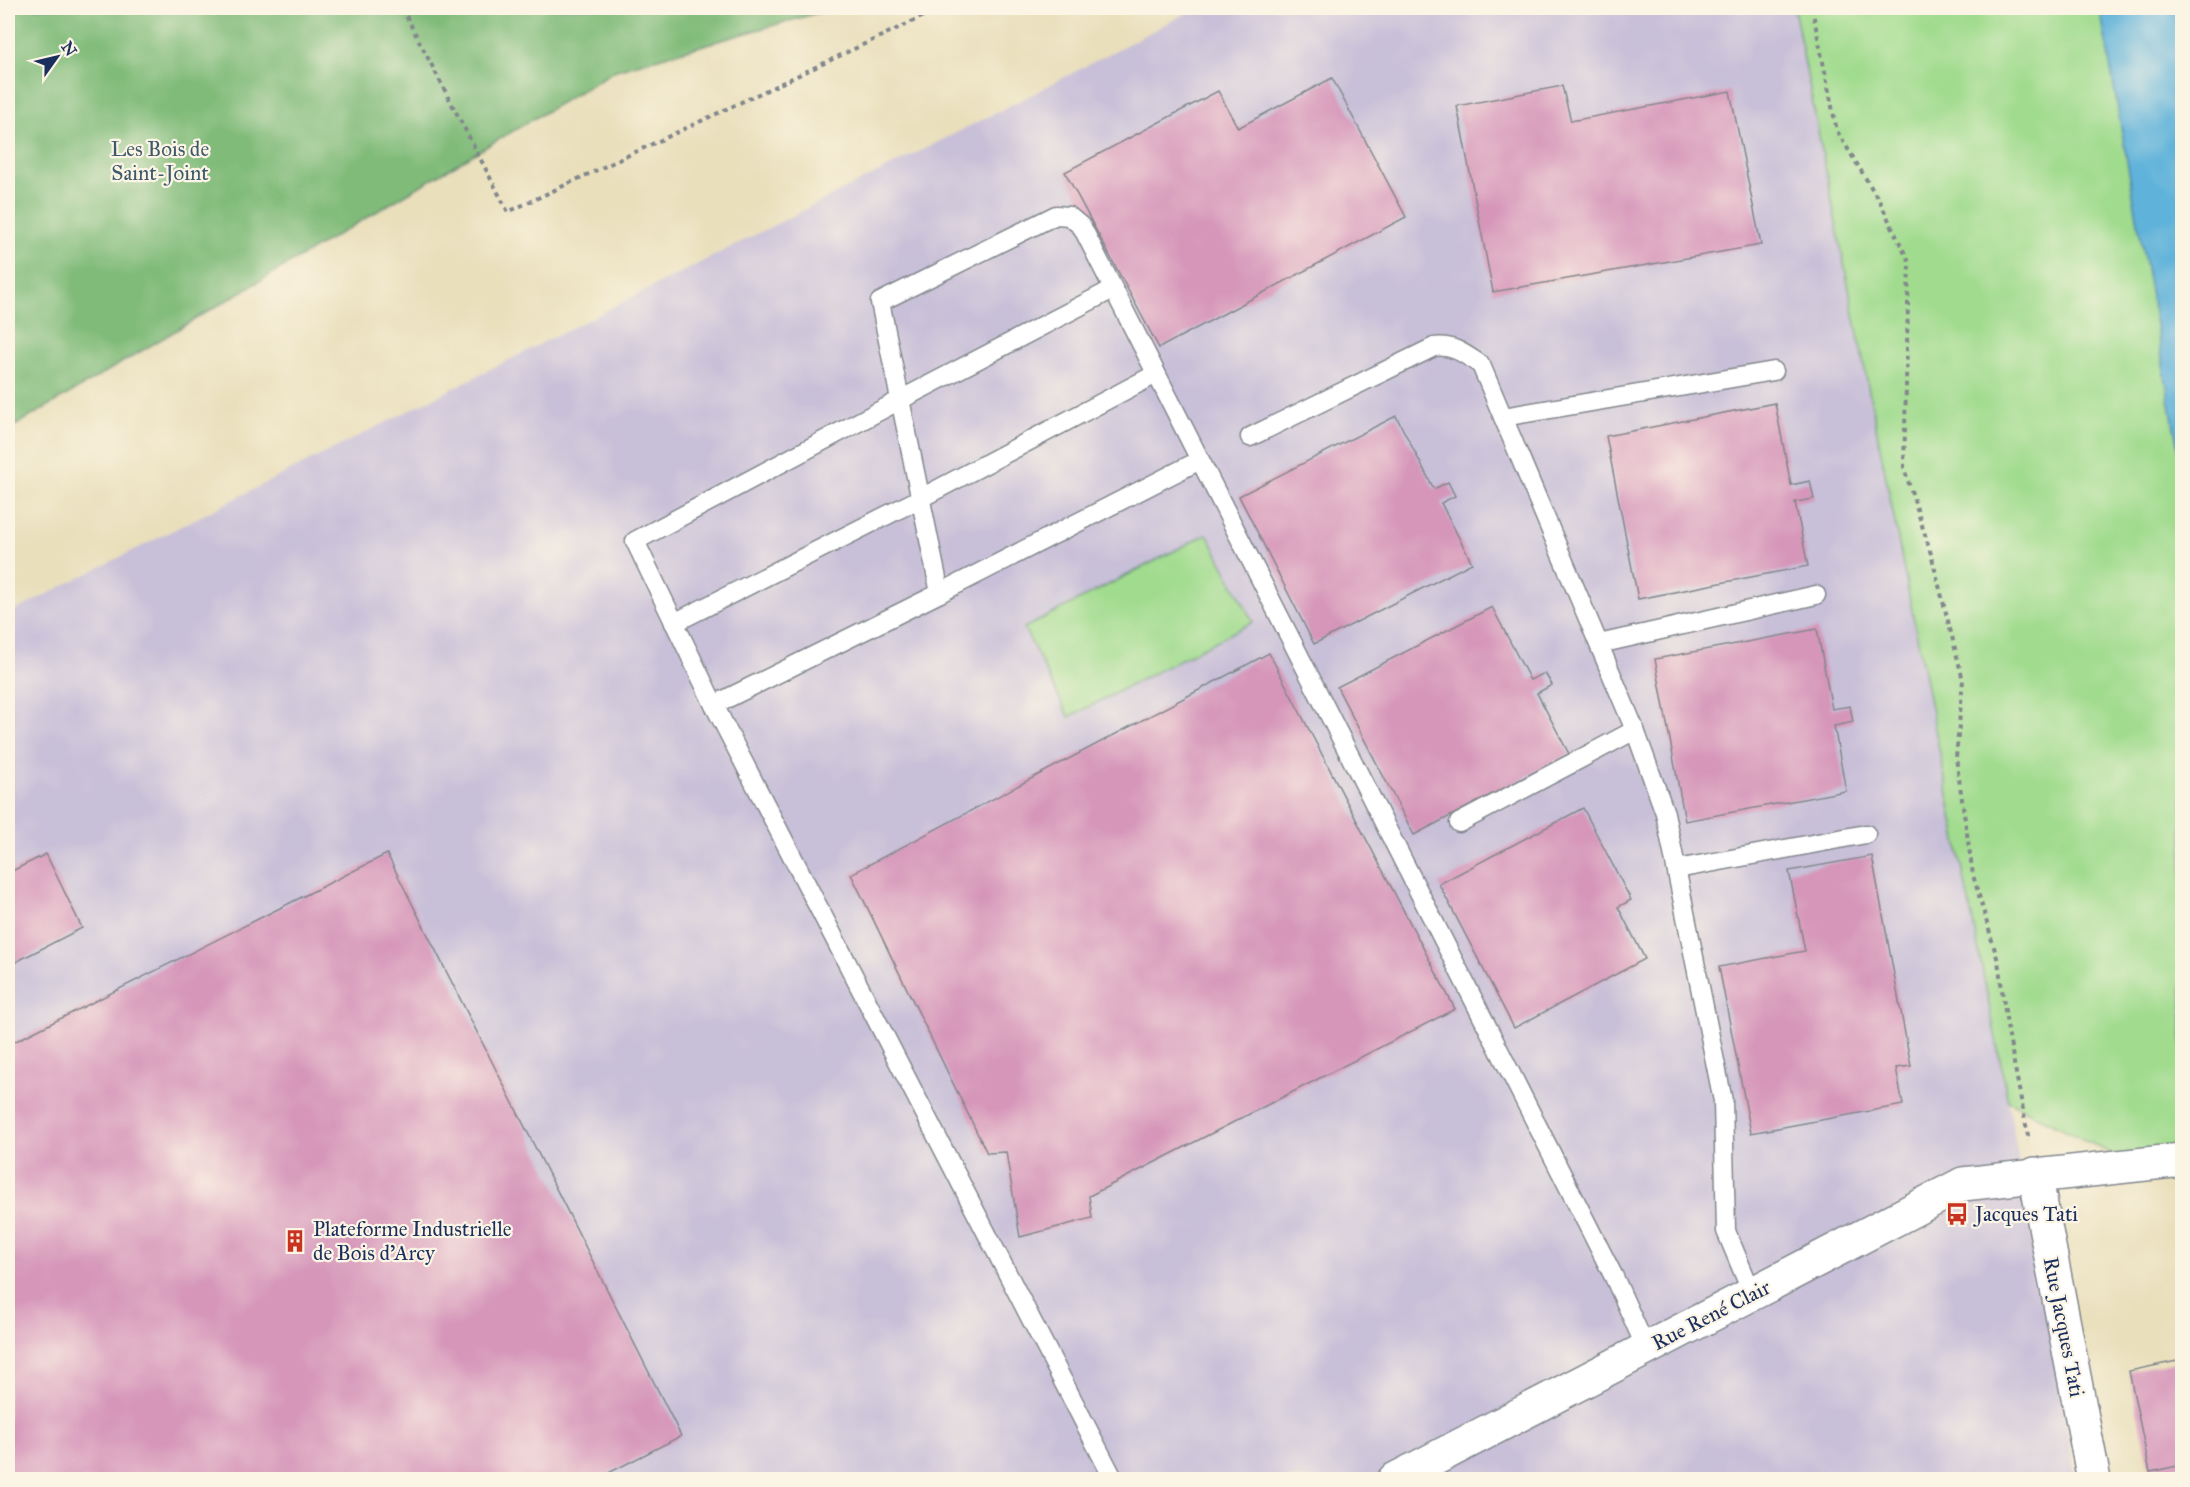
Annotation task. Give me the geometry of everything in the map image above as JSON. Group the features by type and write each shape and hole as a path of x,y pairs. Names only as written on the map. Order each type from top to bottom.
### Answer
{"street":[{"name":"Rue René Clair","path":"1394,1479 1963,1184 2035,1174 2182,1160"},
{"name":"Rue Jacques Tati","path":"2035,1174 2094,1479"}],"lane":[{"path":"940,593 879,302 1056,215 1069,216 1082,227 1603,1256 1646,1348"},
{"path":"1113,289 634,541 714,705 1114,1479"},
{"path":"1250,437 1434,347 1443,345 1459,350 1481,365 1635,730 1665,813 1723,1101 1726,1231 1752,1293"},
{"path":"1503,417 1774,371"},
{"path":"674,623 921,498 1156,374"},
{"path":"714,705 1200,460"},
{"path":"1599,644 1816,595"},
{"path":"1459,823 1635,730"},
{"path":"1677,869 1866,834"}],"path":[{"path":"402,8 508,212 941,8"},
{"path":"1812,8 1837,131 1880,202 1909,262 1904,468 1930,554 1963,680 1956,759 1973,874 1998,961 2008,1032 2035,1174"}],"shaded area":[{"path":"1196,8 1794,8 2008,1101 2076,1479 8,1480 8,614 1021,100"}],"green space":[{"name":"Les Bois de Saint-Joint","path":"8,8 835,8 616,70 8,430"},
{"path":"1794,8 2182,8 2182,1185 2159,1178 2008,1101"},
{"path":"1207,534 1253,622 1069,717 1024,628"}],"water":[{"path":"2100,8 2182,8 2182,472"}],"building":[{"path":"1332,78 1406,217 1159,348 1065,172 1218,91 1238,128"},
{"path":"1562,86 1571,121 1730,91 1761,245 1493,292 1457,106"},
{"path":"1775,403 1791,485 1810,481 1814,499 1795,502 1808,566 1638,599 1606,436"},
{"path":"1396,416 1434,489 1448,482 1455,496 1441,503 1472,563 1314,644 1239,496"},
{"path":"1492,607 1530,680 1545,673 1552,685 1537,693 1569,754 1414,835 1337,687"},
{"path":"1817,629 1832,709 1850,706 1853,722 1834,726 1846,791 1685,821 1655,659"},
{"path":"1269,653 1455,1009 1089,1196 1092,1218 1020,1237 1006,1152 987,1153 851,874"},
{"path":"1583,808 1631,900 1618,907 1645,959 1514,1028 1439,884"},
{"path":"46,854 82,928 8,966 8,873"},
{"name":"Plateforme Industrielle de Bois d'Arcy","path":"387,854 681,1436 595,1480 8,1480 8,1045"},
{"path":"1872,856 1911,1066 1896,1068 1903,1105 1751,1133 1719,967 1805,951 1789,871"},
{"path":"2182,1360 2182,1465 2150,1472 2129,1371"}],"place":[{"name":"Jacques Tati","path":"1957,1214"},
{"name":"Plateforme Industrielle de Bois d'Arcy","path":"295,1241"}]}
